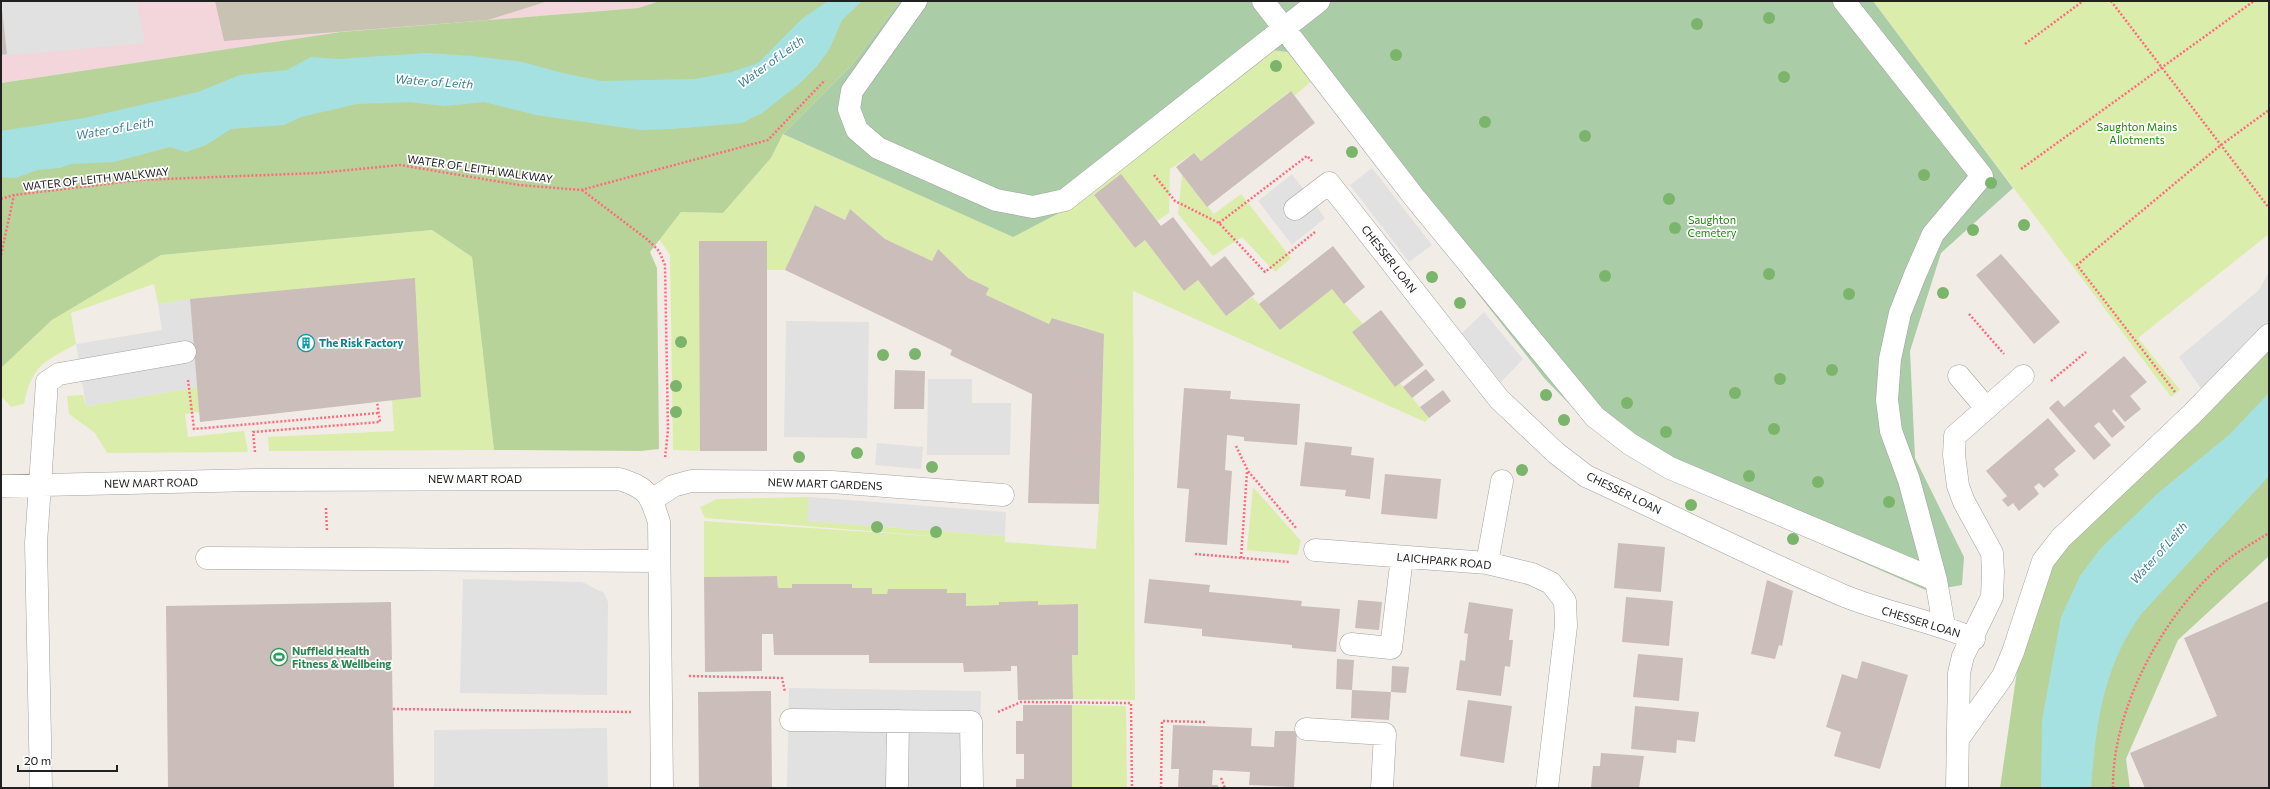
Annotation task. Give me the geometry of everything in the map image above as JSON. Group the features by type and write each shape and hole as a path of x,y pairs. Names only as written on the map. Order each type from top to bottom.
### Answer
{"street":[{"path":"916,1 852,91 849,109 857,130 878,148 996,200 1033,207 1066,200 1320,1"},
{"path":"1263,1 1414,197 1595,417 1630,444 1670,468 1936,580"},
{"path":"1844,1 1982,176 1934,234 1915,274 1900,313 1890,358 1887,400 1891,431 1909,480 1936,580 1944,626"},
{"path":"1295,209 1329,183"},
{"name":"CHESSER LOAN","path":"1329,183 1499,398 1556,453 1586,476 1842,595 1890,613 1944,626 1974,638"},
{"path":"1958,739 2003,676 2013,652 2043,561 2061,538 2192,414 2269,335"},
{"path":"41,788 36,543 47,382 59,374 185,352"},
{"path":"1958,376 1986,408"},
{"name":"CHESSER LOAN","path":"1956,788 1959,673 1963,656 1974,638 1992,597 1992,553 1964,502 1958,486 1954,455 1955,436 2022,376"},
{"name":"NEW MART ROAD","path":"1,486 258,480 619,479 640,486 652,500 659,522 662,788"},
{"name":"NEW MART GARDENS","path":"652,500 673,486 692,481 832,482 1003,495"},
{"path":"1487,563 1502,481"},
{"name":"LAICHPARK ROAD","path":"1316,550 1487,563 1532,574 1551,583 1565,601 1566,626 1547,788"},
{"path":"1351,644 1391,648 1402,557"},
{"path":"207,558 659,561"},
{"path":"791,720 971,722 972,788"},
{"path":"897,788 898,721"},
{"path":"1306,728 1384,734 1382,788"}],"path":[{"path":"2025,44 2083,1"},
{"path":"2111,1 2269,208"},
{"path":"2022,169 2254,1"},
{"name":"WATER OF LEITH WALKWAY","path":"1,199 14,195 139,180 318,173 400,165 519,185 581,190 768,140 828,77"},
{"path":"2192,414 2077,265 2221,145 2269,110"},
{"path":"1219,223 1307,156 1329,183"},
{"path":"1154,175 1175,201 1219,223 1265,272 1348,206"},
{"path":"581,190 648,240 659,251 665,265 668,430 666,453 652,500"},
{"path":"1,255 14,195"},
{"path":"185,352 194,428 378,413"},
{"path":"258,480 253,432 380,422 377,402"},
{"path":"1195,554 1302,563 1316,550 1248,471 1236,446"},
{"path":"1241,558 1248,471"},
{"path":"326,480 327,559"},
{"path":"2113,788 2117,749 2126,711 2138,679 2156,647 2179,613 2218,568 2269,533"},
{"path":"660,676 782,678 791,720"},
{"path":"971,722 1021,702 1131,703 1132,788"},
{"path":"393,709 661,713"},
{"path":"1160,788 1162,721 1206,722"},
{"path":"1221,778 1225,788"}],"shaded area":[{"path":"1,1 660,1 638,8 341,32 1,83"},
{"path":"1,1 137,1 145,43 1,56"},
{"path":"215,1 548,1 488,20 224,41"},
{"path":"1372,168 1432,245 1409,262 1350,185"},
{"path":"1292,174 1325,218 1292,245 1258,201"},
{"path":"2269,272 2269,321 2202,390 2179,357 2259,290"},
{"path":"190,299 198,387 86,406 76,344 162,330 158,304"},
{"path":"1484,312 1523,359 1501,382 1462,333"},
{"path":"786,321 869,322 867,438 784,437"},
{"path":"928,379 972,379 972,403 1011,403 1010,455 927,455"},
{"path":"877,443 923,447 921,469 875,465"},
{"path":"809,497 1006,512 1005,536 807,521"},
{"path":"463,579 582,582 604,593 608,602 607,695 460,693"},
{"path":"789,688 981,691 979,788 787,788"},
{"path":"607,728 608,788 434,788 434,730"}],"green space":[{"path":"660,1 900,1 852,65 783,134 771,158 723,213 681,212 650,252 657,268 659,449 641,451 494,450 472,257 432,230 161,255 52,320 1,368 1,83 341,32 638,8"},
{"name":"Saughton Cemetery","path":"900,1 1873,1 2013,188 1941,253 1910,351 1915,458 1964,557 1962,585 1928,591 1679,482 1588,423 1545,379 1288,52 1271,50 1057,214 1013,237 783,134 852,65"},
{"name":"Saughton Mains Allotments","path":"1873,1 2269,1 2269,234 2138,338 2180,390 2171,397"},
{"path":"1271,50 1288,52 1311,82 1294,96 1290,91 1201,161 1194,153 1170,169 1169,213 1157,221 1094,195 1135,248 1145,240 1184,291 1198,280 1226,316 1252,297 1259,304 1332,289 1363,324 1400,383 1429,418 1425,422 1133,291 1135,700 1073,699 1072,655 1078,655 1078,604 1038,605 1038,601 999,602 999,605 966,606 966,593 947,593 947,589 888,589 887,594 872,594 872,588 852,588 851,584 792,584 792,588 778,588 777,576 704,577 704,521 944,537 705,518 700,507 717,499 809,497 808,521 1005,536 1005,542 1096,549 1099,504 1104,334 1053,318 1049,324 986,295 989,288 968,278 938,249 932,261 885,239 850,209 845,220 816,205 785,270 767,270 700,319 700,451 673,450 670,255 659,239 681,212 723,213 771,158 783,134 1013,237"},
{"path":"1182,175 1214,214 1241,194 1291,258 1275,272 1242,237 1213,256 1178,214"},
{"path":"432,230 472,257 494,450 269,451 268,437 394,431 392,400 421,397 415,279 158,304 154,284 71,313 76,344 56,355 41,366 31,381 24,404 11,407 1,396 1,368 52,320 161,255"},
{"path":"2269,341 2269,556 2178,640 2126,759 2130,788 2000,788 2025,616 2060,551"},
{"path":"198,387 200,412 185,414 188,437 244,431 248,452 107,453 95,433 69,414 67,396 83,395 86,406"},
{"path":"1253,487 1301,541 1297,555 1247,550"},
{"path":"1072,705 1126,706 1127,788 1072,788"}],"water":[{"name":"Water of Leith","path":"828,1 862,1 842,20 829,50 817,66 799,84 762,113 742,123 641,130 536,115 484,102 444,106 410,102 357,104 301,117 284,125 231,129 206,145 186,152 170,147 114,162 71,164 60,168 37,170 16,178 1,177 1,131 84,118 198,92 240,75 287,70 311,57 338,59 426,53 472,56 523,62 558,72 601,81 695,79 732,72 758,63 803,18"},
{"name":"Water of Leith","path":"2269,393 2269,476 2142,613 2129,633 2118,654 2104,696 2099,718 2091,788 2041,788 2042,720 2061,617 2080,576 2100,549 2157,494 2230,434"}],"building":[{"path":"1,1 7,54 1,55"},
{"path":"1291,91 1315,123 1207,207 1176,167 1194,153 1201,161"},
{"path":"1121,174 1161,226 1173,217 1211,267 1225,256 1255,294 1226,316 1198,280 1184,291 1145,240 1135,248 1094,195"},
{"path":"815,205 845,220 850,209 885,239 932,261 938,249 968,278 989,288 986,295 1049,324 1052,318 1104,334 1099,504 1028,503 1032,394 950,355 952,350 785,270"},
{"path":"699,241 767,241 767,451 700,451"},
{"path":"1333,246 1365,287 1344,304 1332,289 1280,330 1259,304"},
{"path":"2001,254 2060,322 2034,344 1976,275"},
{"name":"The Risk Factory","path":"415,278 421,397 200,422 190,299"},
{"path":"1381,310 1424,365 1395,387 1352,332"},
{"path":"2124,356 2147,382 2130,396 2141,409 2125,422 2114,409 2112,411 2125,427 2112,438 2099,422 2094,426 2111,445 2094,460 2049,408 2058,400 2064,407"},
{"path":"1426,369 1435,380 1412,398 1403,387"},
{"path":"895,370 925,371 924,409 894,409"},
{"path":"1184,388 1231,391 1230,399 1300,404 1297,445 1244,441 1244,437 1227,435 1225,470 1232,471 1227,545 1185,542 1189,489 1177,488"},
{"path":"1443,390 1451,401 1429,418 1420,407"},
{"path":"2048,418 2076,451 2054,469 2059,475 2044,488 2039,483 2034,487 2039,494 2019,511 2013,503 2008,507 2002,500 2007,496 1986,471"},
{"path":"1305,442 1352,447 1351,455 1374,458 1370,499 1345,496 1346,490 1300,486"},
{"path":"1385,474 1441,479 1437,519 1381,514"},
{"path":"1618,543 1665,547 1661,592 1614,588"},
{"path":"777,576 778,588 792,588 792,584 852,584 852,588 872,588 872,594 887,594 888,589 947,589 947,593 966,593 966,606 999,605 999,602 1038,601 1038,605 1078,604 1078,655 1072,655 1073,699 1018,700 1017,666 1011,666 1011,671 964,672 963,663 869,663 869,655 774,655 773,634 762,634 762,671 705,672 704,577"},
{"path":"1149,579 1210,585 1209,592 1302,601 1301,606 1340,609 1336,652 1292,648 1292,645 1202,636 1202,629 1144,623"},
{"path":"1767,580 1793,591 1782,646 1779,645 1775,659 1751,654"},
{"path":"1626,597 1673,601 1669,646 1622,642"},
{"path":"1358,600 1382,602 1379,630 1355,628"},
{"path":"2269,601 2269,788 2145,788 2130,753 2217,716 2184,638"},
{"name":"Nuffield Health Fitness & Wellbeing","path":"391,602 394,788 168,788 166,606"},
{"path":"1469,602 1513,609 1509,640 1513,640 1510,667 1505,666 1501,696 1456,690 1460,660 1465,661 1468,634 1464,633"},
{"path":"1638,654 1683,658 1679,701 1633,697"},
{"path":"1337,659 1354,660 1352,690 1336,689"},
{"path":"1862,661 1908,675 1880,769 1834,756 1841,732 1826,727 1842,674 1857,679"},
{"path":"1392,666 1409,667 1406,693 1391,692"},
{"path":"1352,690 1391,692 1389,720 1351,718"},
{"path":"771,691 772,788 699,788 698,692"},
{"path":"1468,700 1512,706 1504,763 1460,756"},
{"path":"1023,705 1072,705 1072,788 1016,788 1016,779 1024,779 1024,754 1016,754 1016,721 1023,721"},
{"path":"1635,706 1699,712 1695,742 1677,740 1676,753 1631,749"},
{"path":"1173,725 1252,728 1251,746 1274,747 1275,731 1297,731 1294,787 1249,785 1250,772 1213,770 1212,785 1218,785 1218,788 1178,788 1179,769 1171,769"},
{"path":"1601,753 1644,756 1639,788 1591,788 1593,766 1600,766"}],"place":[{"name":"The Risk Factory","path":"306,343"},
{"name":"Nuffield Health Fitness & Wellbeing","path":"279,657"}]}
